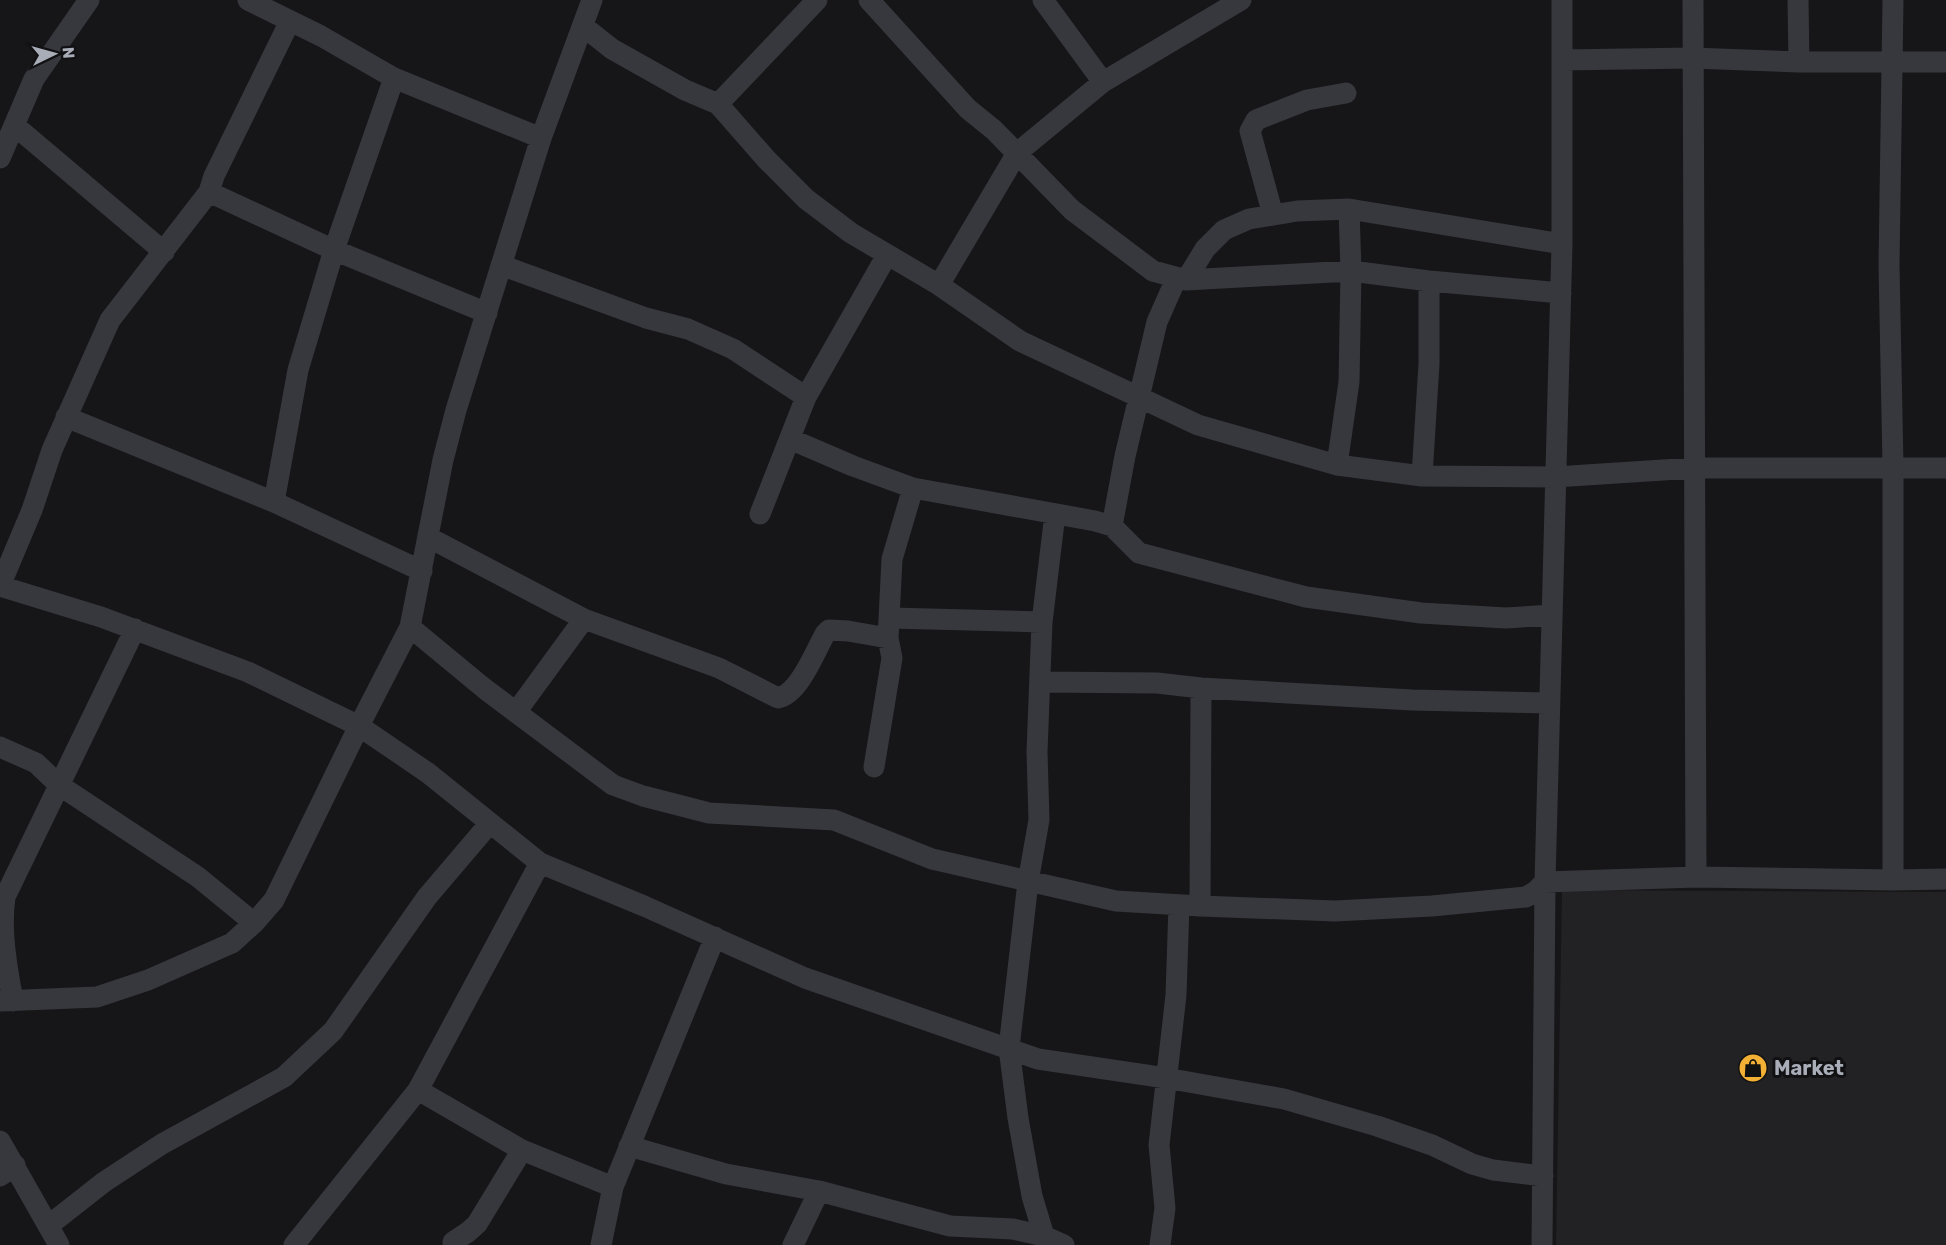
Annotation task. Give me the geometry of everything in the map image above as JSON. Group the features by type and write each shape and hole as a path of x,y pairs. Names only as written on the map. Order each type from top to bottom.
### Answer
{"street":[{"path":"0,158 34,79 88,0"},
{"path":"248,0 394,78 541,138"},
{"path":"718,104 817,0"},
{"path":"869,0 968,109 1017,153 1072,210 1153,271 1181,280 1351,271 1429,281 1561,293"},
{"path":"1042,0 1103,82"},
{"path":"939,285 1017,153 1103,82 1241,0"},
{"path":"1542,1245 1545,882 1562,244 1562,0"},
{"path":"1693,0 1696,877"},
{"path":"1798,0 1798,62"},
{"path":"1893,0 1889,265 1893,466 1893,880"},
{"path":"135,629 5,897 1,912 1,928 7,1001 97,997 148,980 232,943 274,900 410,627 443,460 456,410 541,138 591,1"},
{"path":"290,21 214,176 209,192 110,320 52,450 32,510 0,586 135,629 248,672 359,726 428,773 540,863 715,937 804,978 1038,1059 1284,1099 1432,1145 1472,1164 1493,1170 1543,1176"},
{"path":"583,26 612,50 685,90 718,104 767,160 806,199 850,233 939,285 1020,341 1198,425 1336,465 1422,476 1554,477 1694,468 1893,466 1946,468"},
{"path":"1563,60 1692,58 1798,62 1946,62"},
{"path":"274,502 298,370 334,250 394,78"},
{"path":"1273,215 1250,131 1256,120 1307,100 1346,93"},
{"path":"14,125 164,252"},
{"path":"209,192 334,250 488,313"},
{"path":"1112,526 1125,456 1157,322 1181,280 1205,249 1224,230 1249,219 1297,211 1349,209 1562,244"},
{"path":"1336,465 1349,382 1351,271 1349,209"},
{"path":"760,514 806,397 887,255"},
{"path":"501,265 646,318 688,329 733,349 806,397"},
{"path":"1422,476 1429,364 1429,281"},
{"path":"66,417 274,502 422,571"},
{"path":"790,439 913,488 1112,526 1139,553 1306,597 1421,614 1506,618 1552,615"},
{"path":"874,767 892,658 889,628 892,560 913,488"},
{"path":"1044,1236 1032,1196 1018,1118 1009,1048 1028,882 1038,820 1037,752 1042,622 1055,514"},
{"path":"428,537 584,619 719,668 778,698 789,693 798,683 829,630 1042,622"},
{"path":"516,712 584,619"},
{"path":"410,627 516,712 613,785 643,796 709,813 834,820 932,859 1116,901 1335,911 1432,906 1526,897 1545,882 1696,877 1946,879"},
{"path":"1041,682 1157,682 1201,688 1412,700 1549,703"},
{"path":"1160,1245 1165,1208 1159,1145 1176,995 1190,906 1201,688"},
{"path":"0,747 36,764 59,785 198,877 254,923"},
{"path":"48,1226 104,1182 162,1144 284,1077 333,1031 427,897 489,823"},
{"path":"294,1245 418,1090 540,863"},
{"path":"601,1245 613,1187 715,937"},
{"path":"418,1090 522,1150 613,1187"},
{"path":"0,1141 7,1171 48,1226 58,1245"},
{"path":"629,1146 726,1174 819,1191 950,1226 1013,1229 1044,1236 1064,1245"},
{"path":"453,1242 477,1224 522,1150"},
{"path":"793,1245 819,1191"}],"shaded area":[{"name":"Market","path":"1562,890 1946,892 1946,1245 1556,1245"}],"place":[{"name":"Market","path":"1753,1068"}]}
